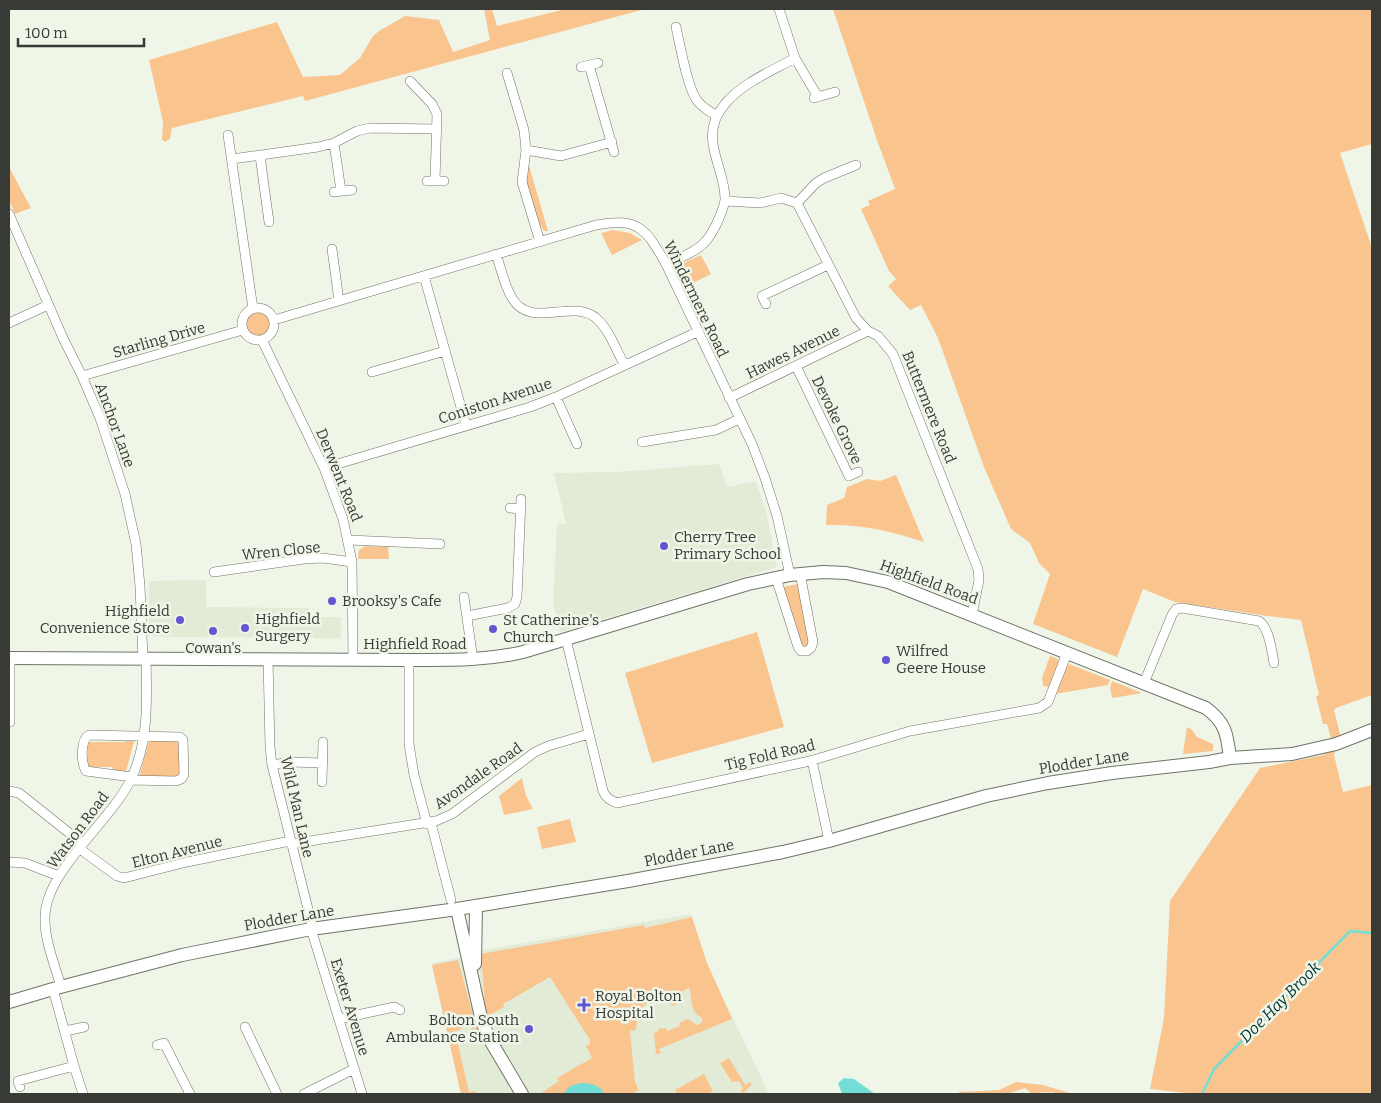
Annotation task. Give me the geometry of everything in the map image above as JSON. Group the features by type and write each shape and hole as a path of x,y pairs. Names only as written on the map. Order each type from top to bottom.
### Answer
{"street":[{"path":"779,9 795,58 815,98 835,92"},
{"path":"675,33 696,99 704,108 717,116"},
{"path":"666,264 694,251 703,244 712,233 719,219 725,201 712,141 717,116 724,104 744,87 795,58"},
{"path":"589,65 614,152"},
{"path":"507,73 516,86 526,150 522,182 540,242"},
{"path":"410,82 422,89 435,109 435,181"},
{"path":"232,160 318,148 334,143 357,131 370,128 436,129"},
{"path":"228,135 253,309"},
{"path":"526,150 556,156 567,156 612,142"},
{"path":"334,143 337,192 352,190"},
{"path":"260,156 260,184 269,222"},
{"path":"725,201 760,203 781,198 797,202 816,183 850,164"},
{"name":"Buttermere Road","path":"797,202 856,318 868,331 878,336 893,354 976,564 979,580 972,615"},
{"name":"Anchor Lane","path":"9,214 48,305 82,376 104,430 129,506 136,544 145,659"},
{"name":"Windermere Road","path":"274,320 603,224 628,223 645,231 666,264 752,444 765,478 795,574 813,642 811,648 807,651 801,650 798,647 776,578"},
{"path":"332,249 339,301"},
{"path":"496,254 508,292 518,306 535,313 574,311 589,314 596,318 603,326 624,364"},
{"path":"766,304 762,296 828,265"},
{"path":"424,276 466,425"},
{"path":"9,323 48,305"},
{"path":"253,309 263,309 274,320 271,334 262,340 253,340 243,330 242,325 245,315 253,309"},
{"name":"Starling Drive","path":"82,376 243,330"},
{"name":"Hawes Avenue","path":"729,398 868,331"},
{"name":"Coniston Avenue","path":"324,468 556,397 624,364 697,332"},
{"name":"Derwent Road","path":"262,340 324,468 344,519 352,562 353,660"},
{"path":"372,372 445,351"},
{"name":"Devoke Grove","path":"796,366 849,476 858,472"},
{"path":"556,397 577,444"},
{"path":"642,442 716,430 739,419"},
{"path":"467,616 508,608 515,604 517,597 514,561 521,499"},
{"path":"510,508 521,509"},
{"path":"349,540 440,544"},
{"name":"Wren Close","path":"214,572 304,559 323,558 352,562"},
{"name":"Highfield Road","path":"10,658 472,660 506,656 748,584 795,574 846,573 888,582 1206,708 1221,722 1226,732 1230,758"},
{"path":"464,597 472,660"},
{"path":"1144,683 1172,615 1176,609 1182,608 1264,623 1274,663"},
{"name":"Tig Fold Road","path":"566,639 605,796 617,802 812,760 910,731 1039,708 1048,702 1067,653"},
{"path":"10,658 10,722"},
{"name":"Watson Road","path":"83,1094 65,1031 45,911 59,876 113,808 132,778 144,736 147,712 145,659"},
{"name":"Wild Man Lane","path":"268,659 269,738 272,764 312,929"},
{"path":"409,660 409,744 414,775 454,905 486,1032 522,1094"},
{"name":"Plodder Lane","path":"9,1002 182,955 312,929 454,905 476,906 628,881 783,852 829,841 986,796 1048,783 1230,758 1292,754 1336,744 1372,730"},
{"name":"Avondale Road","path":"290,843 429,823 452,814 536,752 548,746 589,734"},
{"name":"Watson Road","path":"89,735 144,736 180,737 183,740 184,775 181,779 176,781 132,778 86,771 83,768 84,738 89,735"},
{"path":"322,782 323,742"},
{"path":"812,760 829,841"},
{"path":"272,764 290,762 323,763"},
{"name":"Elton Avenue","path":"9,791 19,793 116,876 124,878 187,862 290,843"},
{"path":"9,862 25,863 59,876"},
{"path":"475,984 476,906"},
{"name":"Exeter Avenue","path":"312,929 362,1094"},
{"path":"339,1019 394,1007 400,1010"},
{"path":"65,1031 84,1027"},
{"path":"245,1027 277,1094"},
{"path":"157,1045 164,1043 190,1094"},
{"path":"20,1087 18,1081 74,1066"},
{"path":"304,1094 354,1069"}],"shaded area":[{"path":"484,9 492,9 497,26 566,9 645,9 305,101 303,96 172,128 170,139 165,142 162,139 163,122 149,60 277,22 303,77 340,75 360,58 373,36 405,16 439,20 453,52 490,40"},
{"path":"833,9 1372,9 1372,144 1340,153 1372,248 1372,695 1334,710 1340,734 1334,755 1343,792 1372,785 1372,1094 1196,1094 1150,1089 1164,1018 1170,901 1260,768 1324,755 1331,738 1327,724 1323,724 1316,696 1319,695 1301,620 1175,602 1143,589 1117,657 1033,624 1050,574 1039,563 1030,543 1011,529 984,467 938,338 921,305 910,310 888,286 896,279 889,271 861,209 870,205 868,201 895,189"},
{"path":"528,162 548,231 544,231 539,226 526,181"},
{"path":"9,167 31,208 15,214 9,200"},
{"path":"613,230 630,233 642,240 612,255 601,233"},
{"path":"701,255 711,274 685,287 679,274 679,265"},
{"path":"258,312 267,316 271,325 267,334 258,338 249,334 245,325 249,316"},
{"name":"Cherry Tree Primary School","path":"719,464 727,487 756,481 767,515 777,567 560,632 553,603 557,524 566,524 554,473 616,472"},
{"path":"896,475 924,542 876,529 826,525 827,505 844,498 847,487 867,479 880,481"},
{"path":"366,546 388,547 389,559 358,559 359,550"},
{"path":"206,580 206,607 309,608 309,617 341,617 341,638 154,637 149,633 149,581"},
{"path":"798,584 809,641 808,646 805,647 801,644 783,587"},
{"path":"757,632 784,727 652,763 625,673"},
{"path":"1050,656 1058,659 1059,663 1049,687 1043,686 1042,678"},
{"path":"1069,664 1110,680 1108,685 1055,694"},
{"path":"1112,681 1142,693 1113,698 1110,688"},
{"path":"1187,727 1197,737 1213,744 1213,751 1183,754"},
{"path":"129,738 135,738 126,771 115,772 112,767 90,767 87,765 88,742 125,742"},
{"path":"150,738 179,742 181,772 176,777 139,777"},
{"path":"522,778 526,796 533,809 504,815 499,796"},
{"path":"570,819 576,842 542,849 537,827"},
{"name":"Royal Bolton Hospital","path":"691,914 707,964 769,1094 461,1094 432,963 459,958 484,950"},
{"path":"692,917 707,963 732,1019 659,1049 661,1053 656,1054 654,1033 660,1028 666,1028 667,1031 680,1026 679,1023 688,1019 697,1025 703,1022 693,1008 689,988 683,991 681,1002 672,1006 665,991 653,996 643,1006 637,1020 636,1030 630,1031 635,1082 639,1090 631,1094 540,1094 559,1081 557,1078 592,1058 586,1046 590,1044 590,1040 550,977 503,1004 504,1007 486,1017 481,954 644,925 645,928"},
{"path":"458,960 480,1041 474,1041 470,1020 461,1022 462,1029 455,1031 469,1092 475,1091 476,1094 461,1094 432,965"},
{"path":"729,1058 745,1085 750,1082 752,1084 743,1094 741,1091 743,1088 739,1081 732,1082 720,1063"},
{"path":"704,1074 713,1091 707,1094 677,1094 675,1090"},
{"path":"1016,1082 1043,1085 1073,1094 1047,1092 1032,1094 1025,1088 1010,1093 1013,1094 959,1094 959,1092 999,1090"}],"water":[{"path":"844,1078 854,1079 875,1094 842,1094 838,1083"},
{"path":"581,1083 598,1087 604,1094 563,1094 570,1086"}],"waterway":[{"name":"Doe Hay Brook","path":"1202,1094 1214,1069 1350,931 1372,933"}],"place":[{"name":"Cherry Tree Primary School","path":"664,546"},
{"name":"Brooksy's Cafe","path":"332,601"},
{"name":"Highfield Convenience Store","path":"180,620"},
{"name":"Highfield Surgery","path":"245,628"},
{"name":"St Catherine's Church","path":"493,629"},
{"name":"Cowan's","path":"213,631"},
{"name":"Wilfred Geere House","path":"886,660"},
{"name":"Royal Bolton Hospital","path":"584,1005"},
{"name":"Bolton South Ambulance Station","path":"529,1029"}]}
